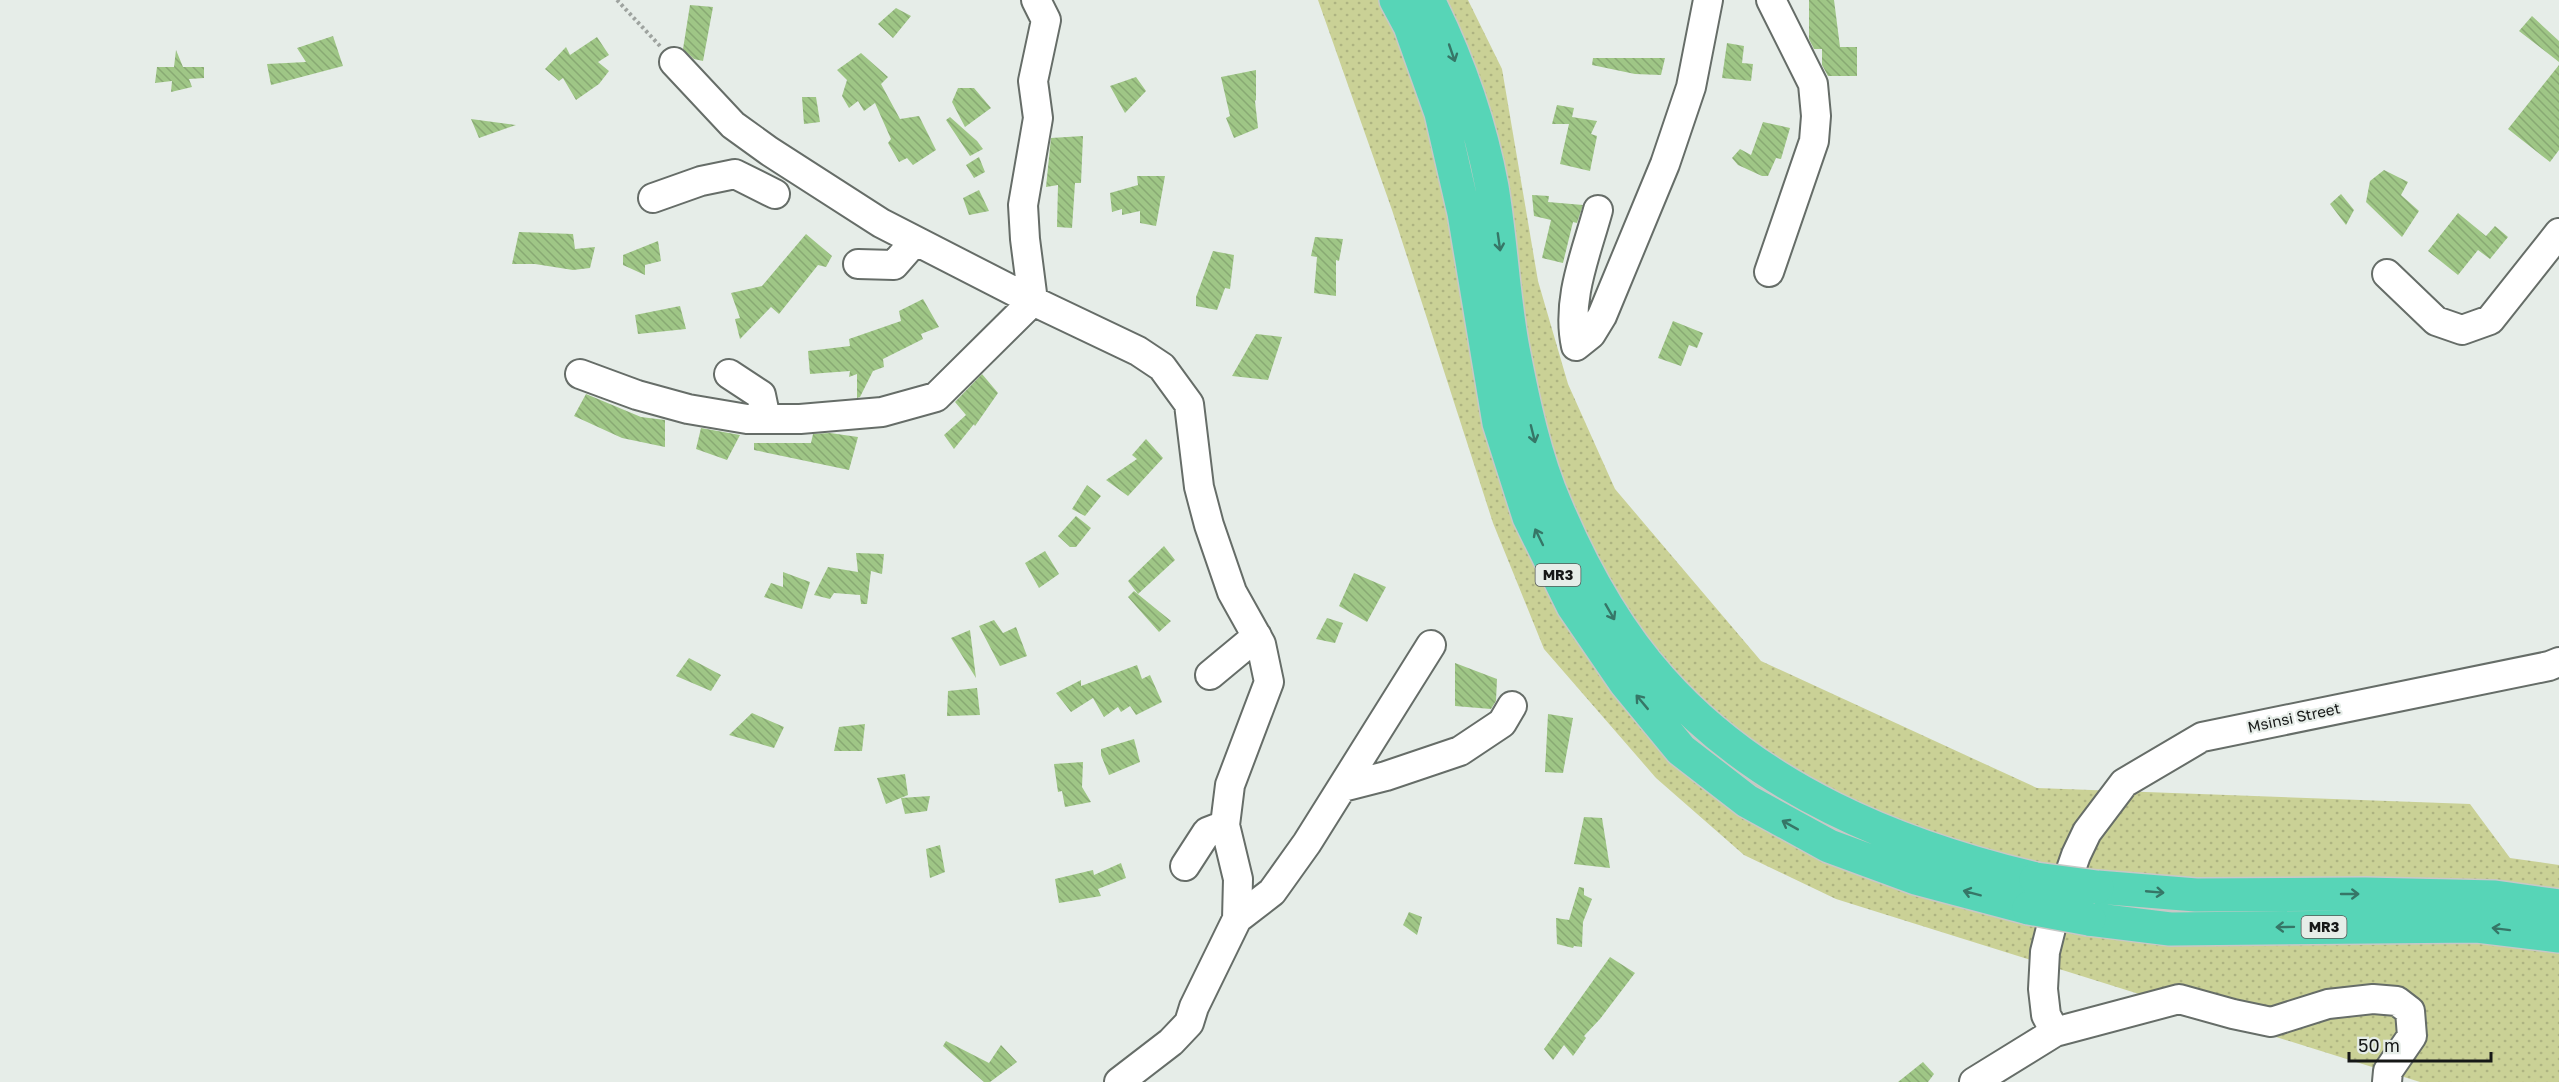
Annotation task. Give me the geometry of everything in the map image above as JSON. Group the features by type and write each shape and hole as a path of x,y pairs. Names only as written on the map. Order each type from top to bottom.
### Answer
{"highway":[{"name":"MR3","path":"1396,0 1410,26 1441,112 1464,213 1499,423 1529,518 1573,606 1625,682 1681,750 1747,801 1828,846 1916,878 2032,894 2097,887 2196,895 2366,894 2495,897 2559,906"},
{"name":"MR3","path":"1428,0 1447,37 1471,107 1491,186 1513,348 1535,441 1555,504 1582,562 1615,620 1661,680 1705,723 1762,768 1832,810 1905,842 1992,869 2032,894 2089,920 2170,929 2477,926 2559,936"}],"street":[{"path":"1033,301 1023,205 1038,118 1033,81 1046,20 1036,0"},
{"path":"1598,210 1577,282 1571,325 1576,346 1591,334 1602,316 1665,164 1691,87 1708,0"},
{"path":"1768,272 1814,141 1816,116 1813,84 1771,0"},
{"path":"674,62 733,125 827,189 881,224 1138,351 1162,367 1189,404 1199,487 1215,547 1232,592 1261,644 1269,682 1230,785 1225,825 1238,879 1237,919 1194,1006 1189,1023 1171,1042 1119,1082"},
{"path":"653,198 701,181 735,174 761,195 827,189"},
{"path":"2387,274 2436,321 2462,330 2490,320 2559,233"},
{"path":"858,264 894,265 915,241"},
{"path":"580,374 637,395 688,409 747,419 800,419 882,412 936,397 1033,301"},
{"path":"729,374 761,395 766,419"},
{"path":"1210,675 1257,636"},
{"path":"1237,919 1272,892 1307,843 1431,645"},
{"name":"Msinsi Street","path":"2055,1032 2046,1015 2043,989 2045,952 2052,924 2076,855 2087,832 2124,783 2202,737 2549,666 2559,662"},
{"path":"1343,787 1460,752 1502,723 1512,706"},
{"path":"1185,866 1207,832 1225,825"},
{"path":"1974,1082 2055,1032 2179,999 2271,1022 2328,1004 2373,999 2397,1002 2410,1011 2412,1036 2388,1071 2387,1082"}],"path":[{"path":"617,0 674,62"}],"green space":[{"path":"1318,0 1468,0 1502,69 1538,281 1568,384 1615,489 1761,661 2037,788 2470,804 2510,858 2559,865 2559,1082 2420,1082 1836,899 1744,855 1656,778 1544,649 1493,523 1392,210"}],"building":[{"path":"1809,0 1834,0 1840,47 1857,47 1857,76 1828,76 1822,65 1822,49 1814,49 1809,39"},
{"path":"690,5 713,7 703,61 694,59 683,49"},
{"path":"896,8 911,16 893,38 878,24"},
{"path":"2532,16 2559,41 2559,62 2519,31"},
{"path":"333,36 343,66 271,85 267,64 306,62 297,48"},
{"path":"597,37 609,55 598,62 609,71 599,84 576,100 563,78 559,81 545,69 566,47 570,55"},
{"path":"1727,43 1744,46 1742,63 1753,64 1751,81 1722,78"},
{"path":"176,50 183,67 204,67 204,78 189,79 192,87 171,92 172,81 155,83 157,67 174,67"},
{"path":"861,53 888,77 881,84 900,119 919,116 936,150 913,165 907,158 899,162 888,143 891,139 875,103 864,111 858,101 849,108 842,96 847,80 837,70"},
{"path":"1593,58 1665,58 1661,75 1635,74 1592,65"},
{"path":"2559,65 2559,150 2550,162 2508,129"},
{"path":"1256,70 1255,101 1258,128 1234,138 1226,118 1230,116 1221,77"},
{"path":"1136,77 1146,91 1125,113 1110,86"},
{"path":"958,88 974,88 991,108 965,127 952,102"},
{"path":"802,97 816,97 820,122 804,124"},
{"path":"1557,105 1574,108 1572,117 1597,121 1591,134 1597,136 1590,171 1560,164 1569,124 1552,124"},
{"path":"950,117 983,149 970,156 946,120"},
{"path":"471,119 516,125 479,138"},
{"path":"1763,122 1790,128 1781,159 1776,158 1768,176 1762,176 1738,165 1732,158 1740,149 1751,155"},
{"path":"1083,136 1081,183 1075,183 1072,228 1057,227 1058,185 1046,187 1051,138"},
{"path":"979,157 985,172 974,178 966,165"},
{"path":"2384,170 2408,182 2401,195 2419,211 2402,237 2366,202 2370,181"},
{"path":"1137,176 1165,176 1156,226 1140,223 1140,211 1122,215 1122,209 1112,212 1110,193 1138,185"},
{"path":"979,190 989,211 969,215 963,198"},
{"path":"2341,194 2354,210 2346,225 2330,204"},
{"path":"1532,195 1549,196 1548,202 1583,205 1577,223 1573,222 1563,263 1542,258 1551,220 1534,216"},
{"path":"2458,213 2486,236 2495,226 2508,237 2490,259 2478,250 2458,275 2428,251"},
{"path":"519,232 573,234 575,249 595,247 590,268 573,270 535,264 512,264"},
{"path":"806,234 832,256 826,267 818,265 779,314 771,307 740,339 735,319 740,318 731,293 762,286"},
{"path":"1315,237 1343,239 1339,261 1336,260 1336,296 1314,293 1317,257 1311,256"},
{"path":"658,241 661,261 645,265 645,275 623,265 623,255"},
{"path":"1213,251 1234,255 1230,289 1225,288 1217,310 1196,306 1196,297"},
{"path":"923,299 939,327 921,334 923,339 883,359 884,367 873,371 860,397 857,398 857,374 849,377 850,371 810,374 808,351 850,346 849,339 901,321 899,311"},
{"path":"680,306 686,329 638,334 635,315"},
{"path":"1673,321 1703,333 1697,348 1689,345 1681,366 1658,358"},
{"path":"1256,334 1282,337 1268,380 1232,376"},
{"path":"982,374 998,393 975,426 974,424 954,449 944,435 966,415 955,402"},
{"path":"586,394 641,417 665,420 665,447 622,438 574,416"},
{"path":"701,428 740,435 727,460 696,449"},
{"path":"830,433 858,437 849,470 754,450 754,443 811,443 813,434"},
{"path":"1146,439 1163,458 1128,496 1106,480 1137,459 1132,455"},
{"path":"1087,485 1101,496 1085,516 1072,509"},
{"path":"1076,516 1091,528 1076,547 1070,547 1058,536"},
{"path":"1164,546 1175,560 1138,594 1128,581"},
{"path":"1045,551 1059,574 1039,588 1025,563"},
{"path":"856,553 884,554 882,574 871,571 867,604 861,604 860,595 834,593 830,599 814,595 828,567 858,572"},
{"path":"783,572 810,582 802,609 764,597 771,583 783,587"},
{"path":"1354,573 1386,587 1367,622 1339,606"},
{"path":"1134,591 1171,621 1159,632 1128,597"},
{"path":"1327,618 1343,623 1335,643 1316,639"},
{"path":"994,620 1003,633 1016,627 1027,656 1000,666 979,626"},
{"path":"970,630 976,678 951,638"},
{"path":"689,658 721,675 711,691 676,676"},
{"path":"1455,663 1497,679 1496,701 1491,709 1455,706"},
{"path":"1137,665 1142,679 1150,675 1162,702 1136,715 1130,706 1121,712 1118,707 1104,717 1093,698 1071,712 1056,693 1081,680 1081,686"},
{"path":"977,688 980,715 947,716 948,691"},
{"path":"752,713 784,727 774,748 729,735"},
{"path":"1548,714 1573,718 1563,773 1545,772"},
{"path":"865,724 862,751 834,751 839,727"},
{"path":"1134,739 1140,762 1109,775 1101,749"},
{"path":"1083,762 1082,787 1091,802 1065,807 1062,791 1058,792 1054,764"},
{"path":"905,774 908,795 886,804 877,778"},
{"path":"930,796 927,811 905,814 901,798"},
{"path":"1584,817 1602,818 1610,868 1574,864"},
{"path":"940,845 945,872 930,878 926,849"},
{"path":"1121,863 1126,878 1098,889 1101,896 1059,903 1055,879 1093,870 1094,875"},
{"path":"1579,887 1584,888 1584,895 1592,899 1583,922 1582,947 1574,946 1573,948 1557,944 1556,918 1569,920"},
{"path":"1409,912 1422,917 1417,935 1403,925"},
{"path":"1610,957 1635,973 1584,1036 1586,1038 1573,1056 1564,1045 1553,1060 1544,1049"},
{"path":"946,1041 989,1063 1001,1045 1017,1062 990,1082 984,1082 943,1046"},
{"path":"1923,1062 1934,1074 1928,1082 1898,1082"}]}
